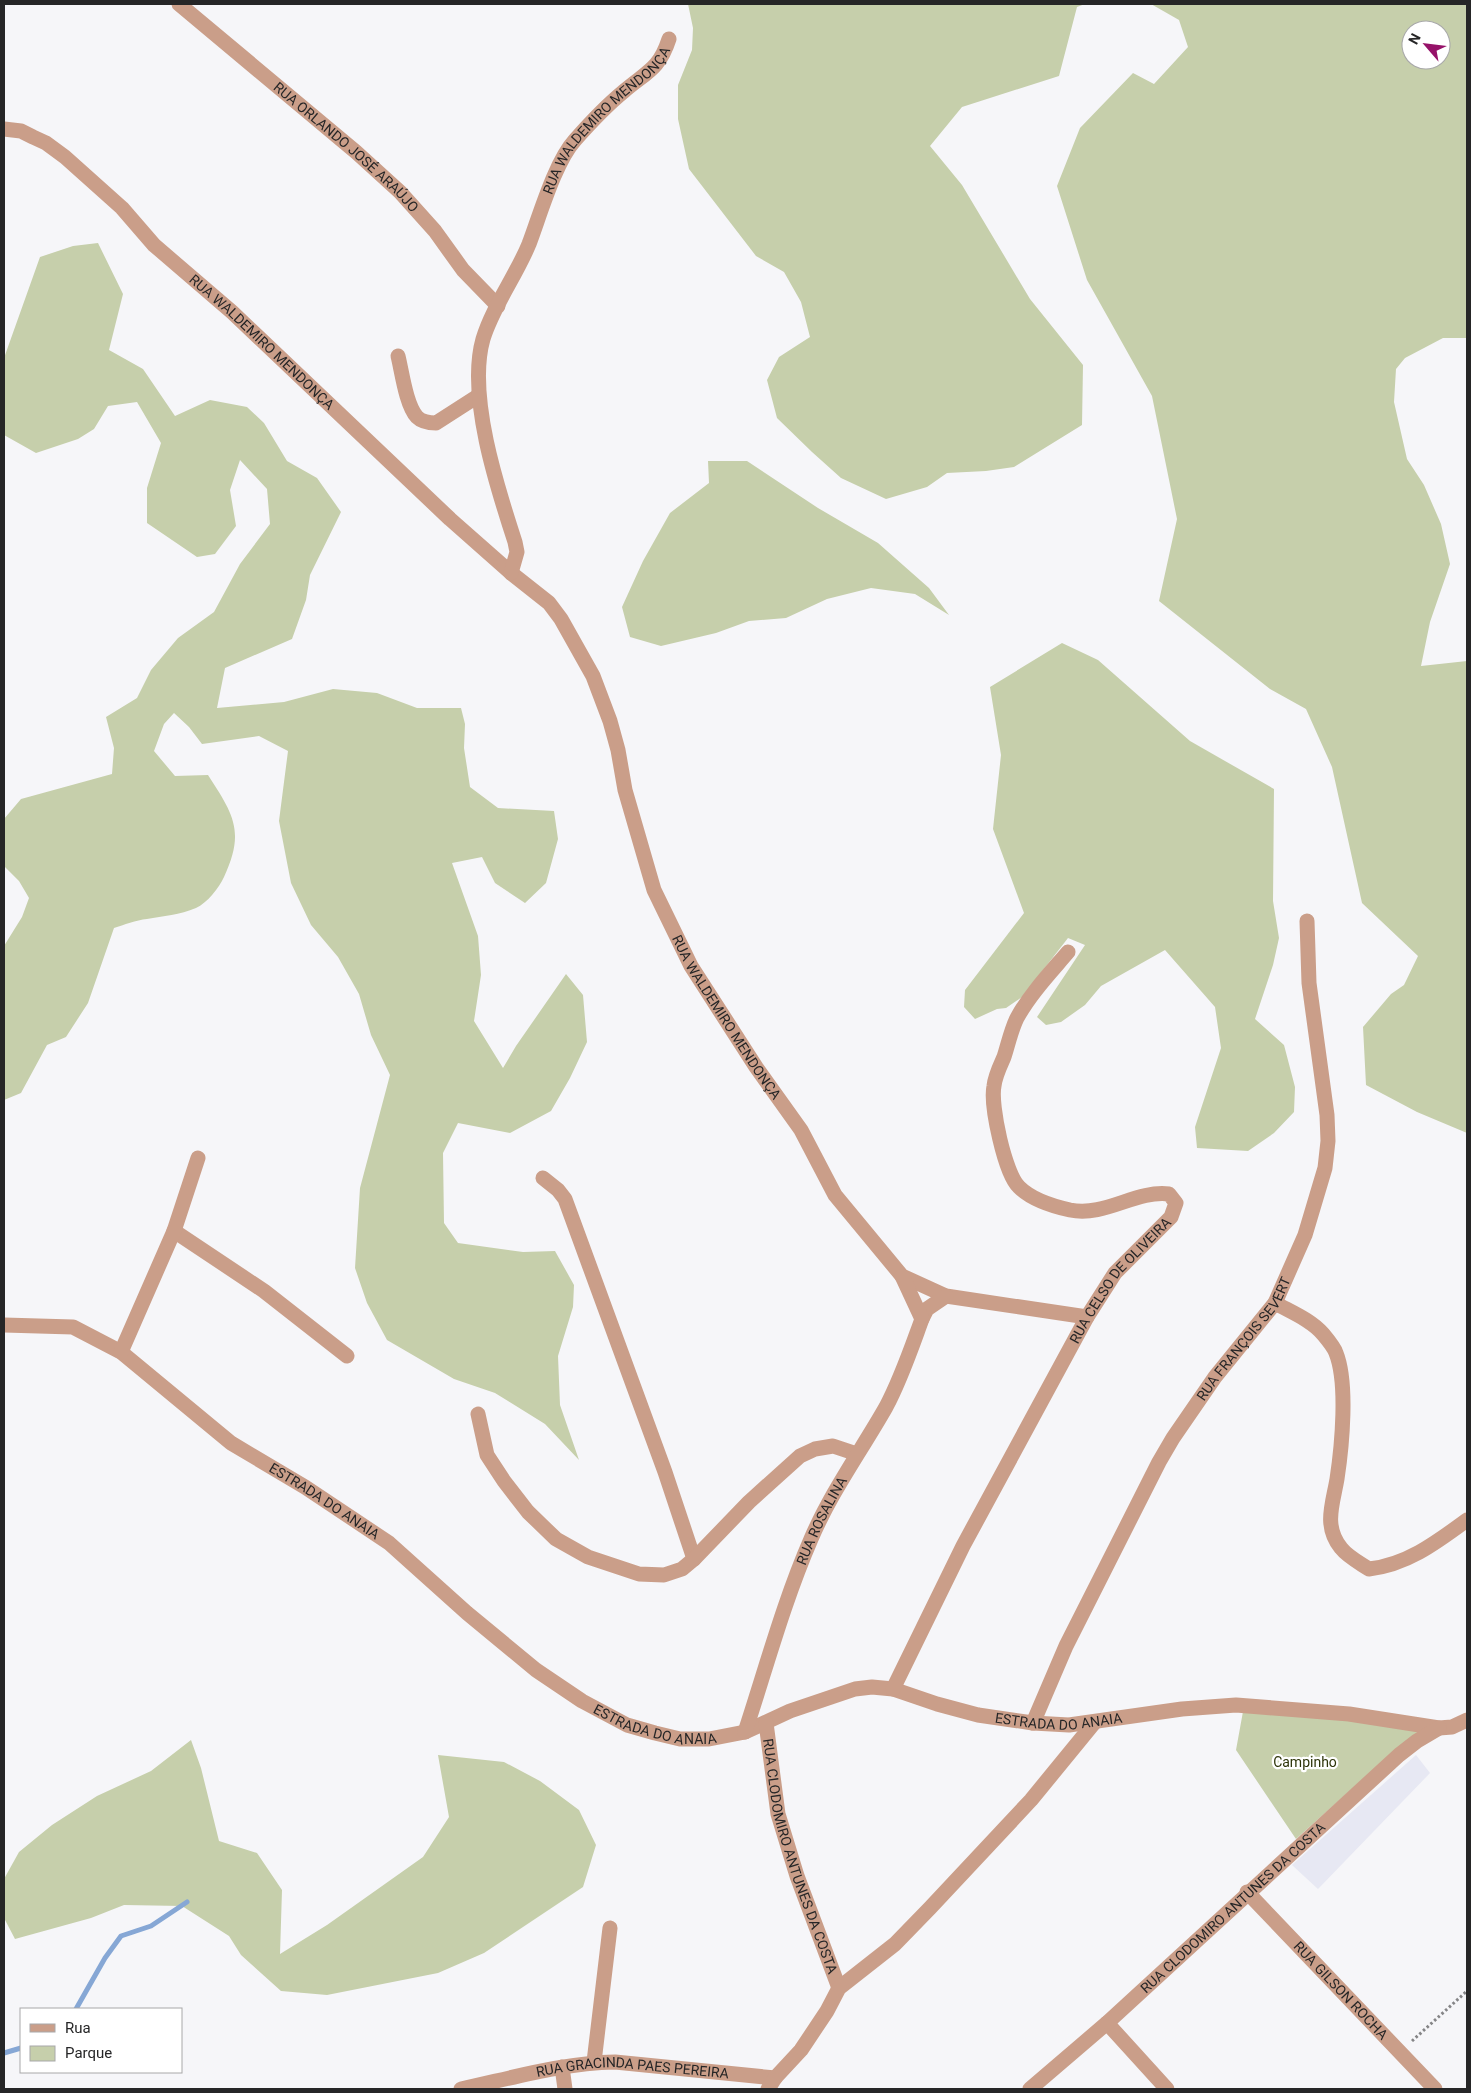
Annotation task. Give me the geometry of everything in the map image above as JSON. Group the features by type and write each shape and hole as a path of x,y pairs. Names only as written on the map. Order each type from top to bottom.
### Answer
{"street":[{"name":"RUA ORLANDO JOSÉ ARAÚJO","path":"179,4 356,152 400,192 435,231 463,270 498,306"},
{"name":"RUA WALDEMIRO MENDONÇA","path":"511,573 517,552 490,454 478,396 478,360 486,330 519,266 549,190 572,142 623,92 651,70 664,56 669,39"},
{"name":"RUA WALDEMIRO MENDONÇA","path":"4,129 21,132 33,137 46,143 65,157 122,208 154,245 232,312 358,434 511,573 550,603 562,619 593,676 610,721 618,750 625,790 654,890 691,966 756,1067 801,1130 835,1195 902,1276 946,1296 1087,1317"},
{"path":"398,356 402,377 414,411 418,418 422,420 436,422 478,396"},
{"name":"RUA FRANÇOIS SEVERT","path":"1033,1723 1066,1646 1172,1438 1216,1377 1257,1328 1275,1303 1305,1234 1325,1168 1328,1141 1327,1115 1309,983 1307,921"},
{"name":"RUA CELSO DE OLIVEIRA","path":"893,1689 963,1546 1087,1317 1115,1273 1171,1217 1176,1203 1169,1194 1145,1194 1095,1211 1071,1210 1030,1197 1017,1186 1006,1166 997,1127 993,1087 1017,1018 1043,981 1068,952"},
{"path":"121,1352 174,1231 198,1158"},
{"path":"543,1178 558,1190 565,1199 665,1472 694,1559"},
{"path":"174,1231 264,1291 347,1356"},
{"path":"902,1276 922,1319"},
{"name":"RUA ROSALINA","path":"745,1732 811,1539 827,1506 886,1405 902,1373 927,1309 946,1296"},
{"path":"1275,1303 1306,1320 1322,1334 1336,1352 1340,1370 1342,1401 1337,1480 1330,1508 1332,1531 1341,1548 1369,1568 1387,1567 1423,1551 1467,1520"},
{"name":"ESTRADA DO ANAIA","path":"4,1325 73,1327 121,1352 231,1443 305,1487 389,1543 467,1613 528,1664 582,1701 627,1725 680,1739 709,1739 745,1732 790,1711 855,1689 877,1687 893,1689 978,1715 1033,1723 1069,1725 1094,1723 1182,1709 1236,1705 1349,1714 1439,1728"},
{"path":"478,1414 487,1455 528,1512 556,1539 588,1557 638,1574 664,1575 682,1569 749,1502 800,1456 815,1449 834,1446 858,1454"},
{"path":"1439,1728 1452,1727 1467,1720"},
{"name":"RUA CLODOMIRO ANTUNES DA COSTA","path":"766,1723 778,1814 796,1876 839,1988"},
{"name":"RUA CLODOMIRO ANTUNES DA COSTA","path":"771,2084 801,2050 827,2011 839,1988 894,1944 930,1908 1031,1800 1094,1723"},
{"name":"RUA CLODOMIRO ANTUNES DA COSTA","path":"1030,2089 1106,2023 1399,1755 1417,1741 1439,1728"},
{"name":"RUA GILSON ROCHA","path":"1247,1892 1435,2089"},
{"path":"594,2062 610,1928"},
{"path":"1106,2023 1167,2089"},
{"name":"RUA GRACINDA PAES PEREIRA","path":"461,2089 594,2062 615,2062 771,2084"},
{"path":"562,2067 565,2089"}],"path":[{"path":"1400,2052 1467,1991"}],"shaded area":[{"path":"1416,1755 1430,1773 1318,1889 1292,1865"}],"green space":[{"path":"688,4 1085,4 1077,7 1059,76 962,107 930,146 962,185 1030,299 1083,365 1082,425 1014,467 947,473 927,487 886,499 841,478 777,418 767,380 779,357 810,337 801,302 784,272 756,256 689,169 678,119 678,85 692,50 693,28"},
{"path":"1151,4 1467,4 1467,338 1443,338 1405,358 1396,369 1394,402 1407,459 1424,485 1441,524 1450,564 1430,622 1421,666 1467,661 1467,1133 1417,1112 1366,1085 1363,1027 1391,994 1404,985 1418,956 1362,903 1332,767 1306,709 1270,689 1159,601 1177,519 1152,396 1087,280 1057,186 1080,128 1133,73 1154,84 1188,47 1179,20"},
{"path":"98,243 123,294 109,350 143,369 175,416 210,400 247,407 264,423 287,461 317,478 341,512 310,575 306,600 292,639 225,668 217,708 284,702 333,689 377,693 417,708 461,708 465,724 464,748 470,787 498,808 554,811 558,839 546,883 525,903 495,883 482,857 452,863 478,936 481,975 474,1021 503,1068 566,974 583,995 587,1042 570,1078 551,1111 510,1133 458,1123 443,1153 444,1223 458,1243 523,1252 555,1251 574,1285 573,1307 558,1356 560,1405 579,1460 545,1424 495,1393 454,1379 387,1340 367,1303 355,1268 360,1188 390,1075 371,1035 359,994 338,957 311,925 291,883 279,821 288,751 259,736 202,744 189,727 174,713 164,724 154,751 175,776 208,775 230,813 234,824 234,848 224,877 212,895 196,908 178,914 139,920 114,928 88,1003 66,1037 47,1045 21,1093 4,1100 4,946 22,917 29,898 19,881 4,866 4,819 21,799 112,774 114,748 106,717 137,698 151,670 178,638 214,612 240,564 270,524 267,489 240,460 230,490 236,526 215,554 197,557 147,523 147,488 161,443 137,402 108,406 94,429 78,439 36,453 4,435 4,358 40,257 73,246"},
{"path":"708,461 747,461 818,508 878,543 929,588 949,615 915,594 871,588 827,599 786,618 749,621 716,633 661,646 630,637 622,607 643,561 670,513 709,483"},
{"path":"1062,643 1098,660 1190,741 1274,789 1273,901 1279,938 1273,965 1255,1019 1284,1045 1295,1087 1294,1112 1274,1133 1248,1151 1197,1148 1195,1127 1221,1048 1215,1007 1165,950 1101,986 1085,1005 1061,1022 1046,1025 1037,1017 1085,945 1068,938 1022,997 1006,1008 997,1009 975,1019 964,1007 965,990 1024,913 993,829 1001,755 990,687"},
{"name":"Campinho","path":"1244,1706 1428,1726 1394,1751 1296,1839 1236,1750"},
{"path":"191,1740 201,1768 219,1841 257,1853 282,1890 280,1954 327,1925 423,1857 449,1817 438,1755 504,1762 540,1781 579,1810 596,1845 583,1887 484,1953 438,1973 327,1995 281,1991 241,1955 229,1936 182,1906 124,1905 91,1918 15,1939 4,1918 4,1879 19,1852 52,1825 97,1796 151,1771"}],"waterway":[{"path":"77,2008 105,1958 121,1936 151,1926 187,1902"},
{"path":"4,2053 20,2048"}]}
